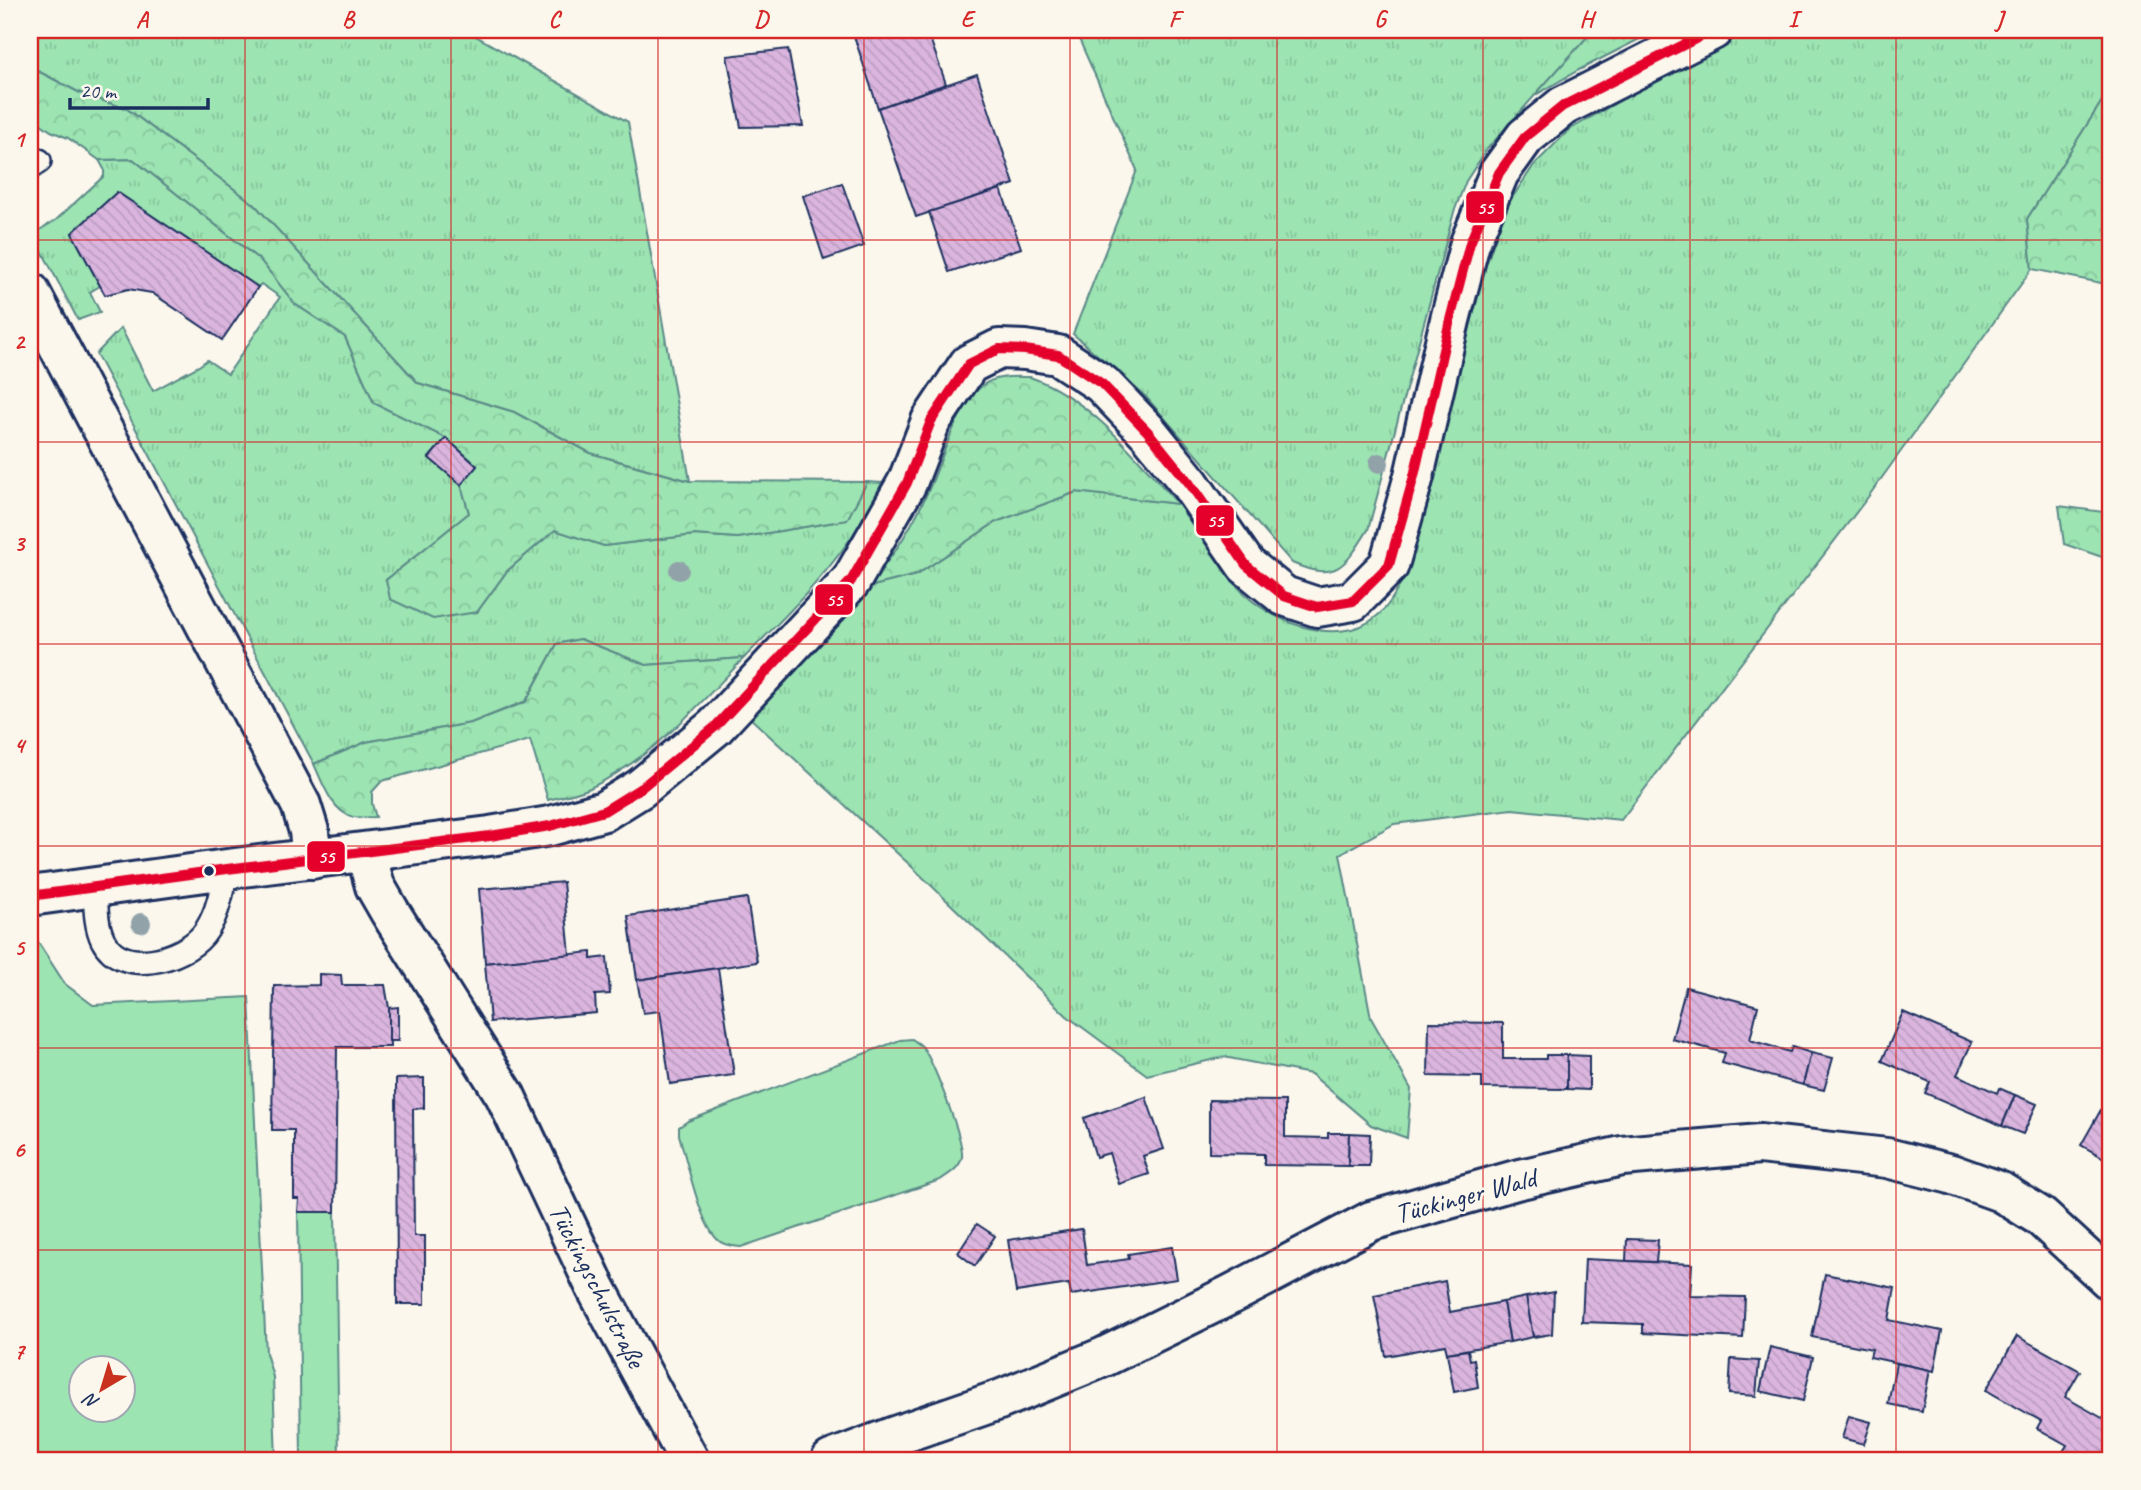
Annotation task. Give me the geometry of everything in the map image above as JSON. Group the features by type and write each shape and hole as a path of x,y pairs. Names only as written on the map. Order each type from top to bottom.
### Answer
{"street":[{"path":"30,896 366,853 550,826 604,811 641,788 715,727 851,581 907,483 931,422 969,364 999,349 1058,355 1102,384 1148,432 1190,484 1246,565 1284,596 1317,607 1353,601 1389,565 1415,476 1470,243 1499,173 1525,137 1563,106 1713,30"},
{"path":"30,292 301,804 309,831 312,859"},
{"name":"Tückingschulstraße","path":"366,853 375,886 505,1095 596,1289 689,1460"},
{"name":"Tückinger Wald","path":"831,1460 999,1400 1104,1357 1230,1296 1371,1221 1516,1180 1622,1156 1760,1144 1887,1158 1951,1174 2001,1192 2041,1217 2111,1281"}],"lane":[{"path":"95,886 97,918 104,942 117,954 137,962 161,960 188,949 202,935 215,916 227,869"}],"green space":[{"path":"30,30 465,30 628,122 690,481 590,453 514,412 418,383 254,204 127,109 80,93 30,67"},
{"path":"1075,30 1598,30 1589,35 1487,149 1466,181 1454,212 1368,530 1353,553 1338,568 1319,571 1292,563 1146,397 1073,334 1137,170"},
{"path":"1598,30 1657,30 1534,96 1589,35"},
{"path":"1743,30 2111,30 2111,87 2027,219 2032,269 1868,497 1621,820 1512,809 1394,824 1340,854 1371,1018 1411,1089 1407,1138 1371,1125 1311,1074 1224,1057 1147,1075 1067,1016 910,865 748,716 865,588 916,575 996,522 1077,492 1178,504 1238,587 1266,611 1284,620 1324,631 1343,631 1361,626 1377,616 1390,601 1407,572 1486,265 1506,207 1534,165 1569,130"},
{"path":"30,67 80,93 127,109 254,204 418,383 514,412 590,453 689,481 867,482 847,520 738,538 694,535 604,546 555,530 507,571 477,612 433,619 390,599 386,580 469,513 461,485 477,465 446,438 374,403 345,337 295,304 261,261 133,159 99,160 30,116"},
{"path":"2111,87 2111,285 2032,269 2027,219"},
{"path":"133,159 261,261 295,304 345,337 374,403 446,438 429,458 461,485 469,513 386,580 477,612 507,571 555,530 604,546 694,535 738,538 846,520 867,482 882,483 865,516 836,558 807,593 744,658 646,665 580,639 557,644 526,701 471,723 366,742 314,764 96,354 121,328 153,391 207,360 228,374 280,297 261,284 258,287 117,192 72,233 100,286 90,292 100,312 78,320 33,234 56,220 104,176 99,160"},
{"path":"1030,377 1073,399 1092,414 1129,449 1178,504 1076,492 996,522 916,575 865,588 893,554 909,529 958,419 974,394 983,385 994,380"},
{"path":"2059,506 2111,513 2111,560 2064,544"},
{"path":"580,639 646,665 744,658 654,747 612,776 580,792 548,800 530,740 382,781 372,792 376,817 353,817 334,803 314,764 366,742 471,723 526,702 557,644"},
{"path":"36,939 65,984 93,1005 249,997 266,1353 273,1377 276,1460 30,1460 30,940"},
{"path":"912,1039 923,1047 929,1057 953,1119 962,1157 957,1168 940,1180 741,1247 718,1240 704,1218 699,1204 679,1127 688,1121 900,1040"},
{"path":"298,1212 335,1212 339,1460 301,1460"}],"building":[{"path":"852,30 927,30 946,84 878,108"},
{"path":"788,49 803,126 741,127 727,56"},
{"path":"977,74 1014,184 916,217 878,108"},
{"path":"842,183 864,246 824,260 803,196"},
{"path":"1001,189 1021,248 949,272 929,212"},
{"path":"117,192 258,287 222,340 152,293 128,289 105,295 72,233"},
{"path":"446,438 477,466 461,485 429,458"},
{"path":"563,882 570,955 485,963 479,889"},
{"path":"747,898 757,962 637,980 628,916"},
{"path":"591,952 591,959 607,957 610,994 595,995 596,1013 490,1022 485,963"},
{"path":"718,968 734,1075 670,1084 660,1011 643,1013 637,980"},
{"path":"319,974 341,975 342,985 385,985 389,1008 390,1047 337,1047 335,1212 298,1212 299,1199 294,1199 294,1130 272,1130 274,986 319,985"},
{"path":"1686,987 1758,1006 1750,1040 1790,1052 1792,1047 1811,1053 1803,1085 1722,1063 1725,1053 1672,1039"},
{"path":"398,1007 398,1041 389,1041 389,1008"},
{"path":"1903,1012 1972,1042 1957,1075 1997,1093 1999,1088 2015,1095 2002,1126 1925,1093 1930,1082 1882,1061"},
{"path":"1429,1022 1503,1023 1503,1059 1546,1059 1546,1055 1567,1055 1567,1089 1482,1088 1482,1077 1428,1076"},
{"path":"1811,1053 1833,1058 1824,1090 1803,1085"},
{"path":"1567,1055 1589,1056 1589,1090 1567,1089"},
{"path":"424,1078 424,1108 413,1109 414,1236 425,1236 425,1304 397,1304 396,1079"},
{"path":"2015,1095 2037,1104 2023,1134 2002,1126"},
{"path":"1146,1097 1164,1149 1143,1156 1149,1174 1119,1184 1109,1153 1096,1157 1084,1118"},
{"path":"2107,1099 2111,1101 2111,1162 2081,1145"},
{"path":"1209,1100 1285,1101 1285,1137 1328,1138 1328,1133 1349,1133 1348,1166 1264,1165 1264,1154 1209,1153"},
{"path":"1349,1133 1370,1134 1369,1166 1348,1166"},
{"path":"977,1224 995,1236 975,1266 958,1253"},
{"path":"1082,1229 1087,1265 1129,1259 1128,1254 1172,1247 1177,1279 1071,1295 1069,1284 1016,1292 1008,1240"},
{"path":"1627,1239 1658,1240 1656,1262 1626,1261"},
{"path":"1585,1259 1692,1264 1690,1296 1745,1297 1743,1338 1643,1333 1643,1324 1582,1322"},
{"path":"1825,1274 1895,1288 1889,1320 1942,1331 1934,1371 1870,1357 1872,1349 1812,1337"},
{"path":"1445,1281 1450,1312 1503,1302 1510,1342 1447,1353 1445,1345 1386,1356 1374,1295"},
{"path":"1554,1292 1552,1334 1533,1337 1526,1297"},
{"path":"1526,1297 1533,1337 1510,1342 1503,1302"},
{"path":"2017,1336 2080,1371 2065,1397 2111,1423 2111,1460 2058,1460 2067,1445 2037,1428 2041,1421 1986,1390"},
{"path":"1770,1347 1813,1357 1803,1401 1760,1391"},
{"path":"1468,1350 1470,1360 1474,1359 1478,1387 1454,1392 1447,1353"},
{"path":"1731,1359 1759,1361 1756,1396 1729,1394"},
{"path":"1896,1363 1930,1370 1922,1411 1888,1404"},
{"path":"1849,1416 1871,1422 1864,1444 1842,1438"}],"transit line":[{"name":"55","path":"30,896 490,836 550,826 604,811 641,788 715,727 851,581 907,483 931,421 969,364 999,349 1058,355 1102,384 1148,432 1190,484 1246,565 1284,596 1317,607 1353,601 1389,565 1414,476 1470,243 1499,173 1525,137 1563,106 1713,30"}]}
